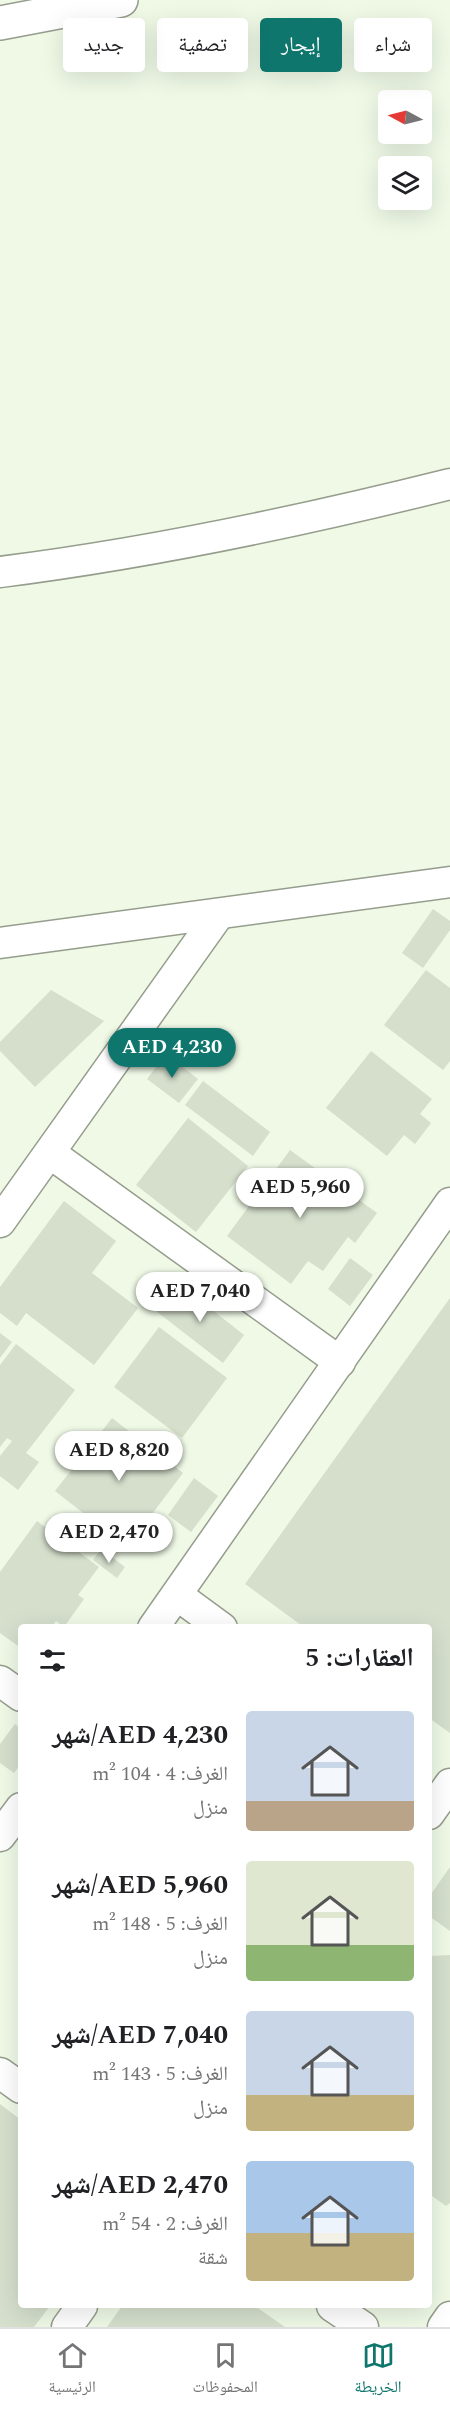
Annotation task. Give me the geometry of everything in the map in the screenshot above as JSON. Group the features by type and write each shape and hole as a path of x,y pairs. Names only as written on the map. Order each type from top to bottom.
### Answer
{"street":[{"path":"0,22 121,0"},
{"path":"0,572 136,552 279,524 450,484"},
{"path":"0,943 450,882"},
{"path":"0,1222 219,914"},
{"path":"50,1154 340,1362"},
{"path":"156,1624 450,1203"},
{"path":"177,1595 217,1624"},
{"path":"0,1681 18,1694"},
{"path":"432,1808 444,1785"},
{"path":"0,1836 18,1812"},
{"path":"0,2073 18,2086"},
{"path":"67,2327 81,2308"},
{"path":"335,2308 363,2327"},
{"path":"443,2327 450,2317"}],"building":[{"path":"433,909 450,921 450,930 423,968 402,953"},
{"path":"426,970 450,988 450,1061 443,1070 384,1025"},
{"path":"51,990 104,1021 35,1087 0,1051 0,1042"},
{"path":"371,1051 432,1099 420,1114 431,1123 415,1144 404,1135 387,1156 326,1108"},
{"path":"166,1054 198,1079 179,1103 147,1079"},
{"path":"203,1081 270,1132 253,1156 185,1105"},
{"path":"188,1118 248,1166 196,1232 136,1185"},
{"path":"290,1150 377,1213 355,1243 348,1237 323,1271 308,1261 291,1284 227,1236"},
{"path":"64,1201 116,1241 92,1273 138,1308 94,1365 26,1313 17,1326 0,1313 0,1287"},
{"path":"350,1258 373,1275 350,1306 328,1289"},
{"path":"178,1283 244,1335 223,1363 156,1311"},
{"path":"450,1298 450,1733 432,1720 432,1624 300,1624 245,1584"},
{"path":"159,1327 227,1378 182,1438 114,1387"},
{"path":"0,1333 12,1342 0,1358"},
{"path":"16,1344 75,1390 26,1453 39,1462 18,1490 0,1476 0,1456 12,1441 7,1438 0,1447 0,1365"},
{"path":"112,1418 183,1473 127,1547 55,1491"},
{"path":"194,1478 218,1496 191,1532 168,1515"},
{"path":"37,1521 99,1567 78,1595 84,1599 66,1624 56,1621 54,1624 18,1624 18,1646 0,1633 0,1572"},
{"path":"101,1549 125,1567 117,1578 93,1560"},
{"path":"15,1724 18,1726 18,1768 14,1773 0,1763 0,1744"},
{"path":"450,1867 450,1931 432,1918 432,1893"},
{"path":"450,1955 450,2203 446,2206 432,2196 432,1956"},
{"path":"0,2104 18,2118 18,2308 48,2308 34,2327 0,2327"},
{"path":"121,2308 258,2308 285,2327 107,2327"}]}
